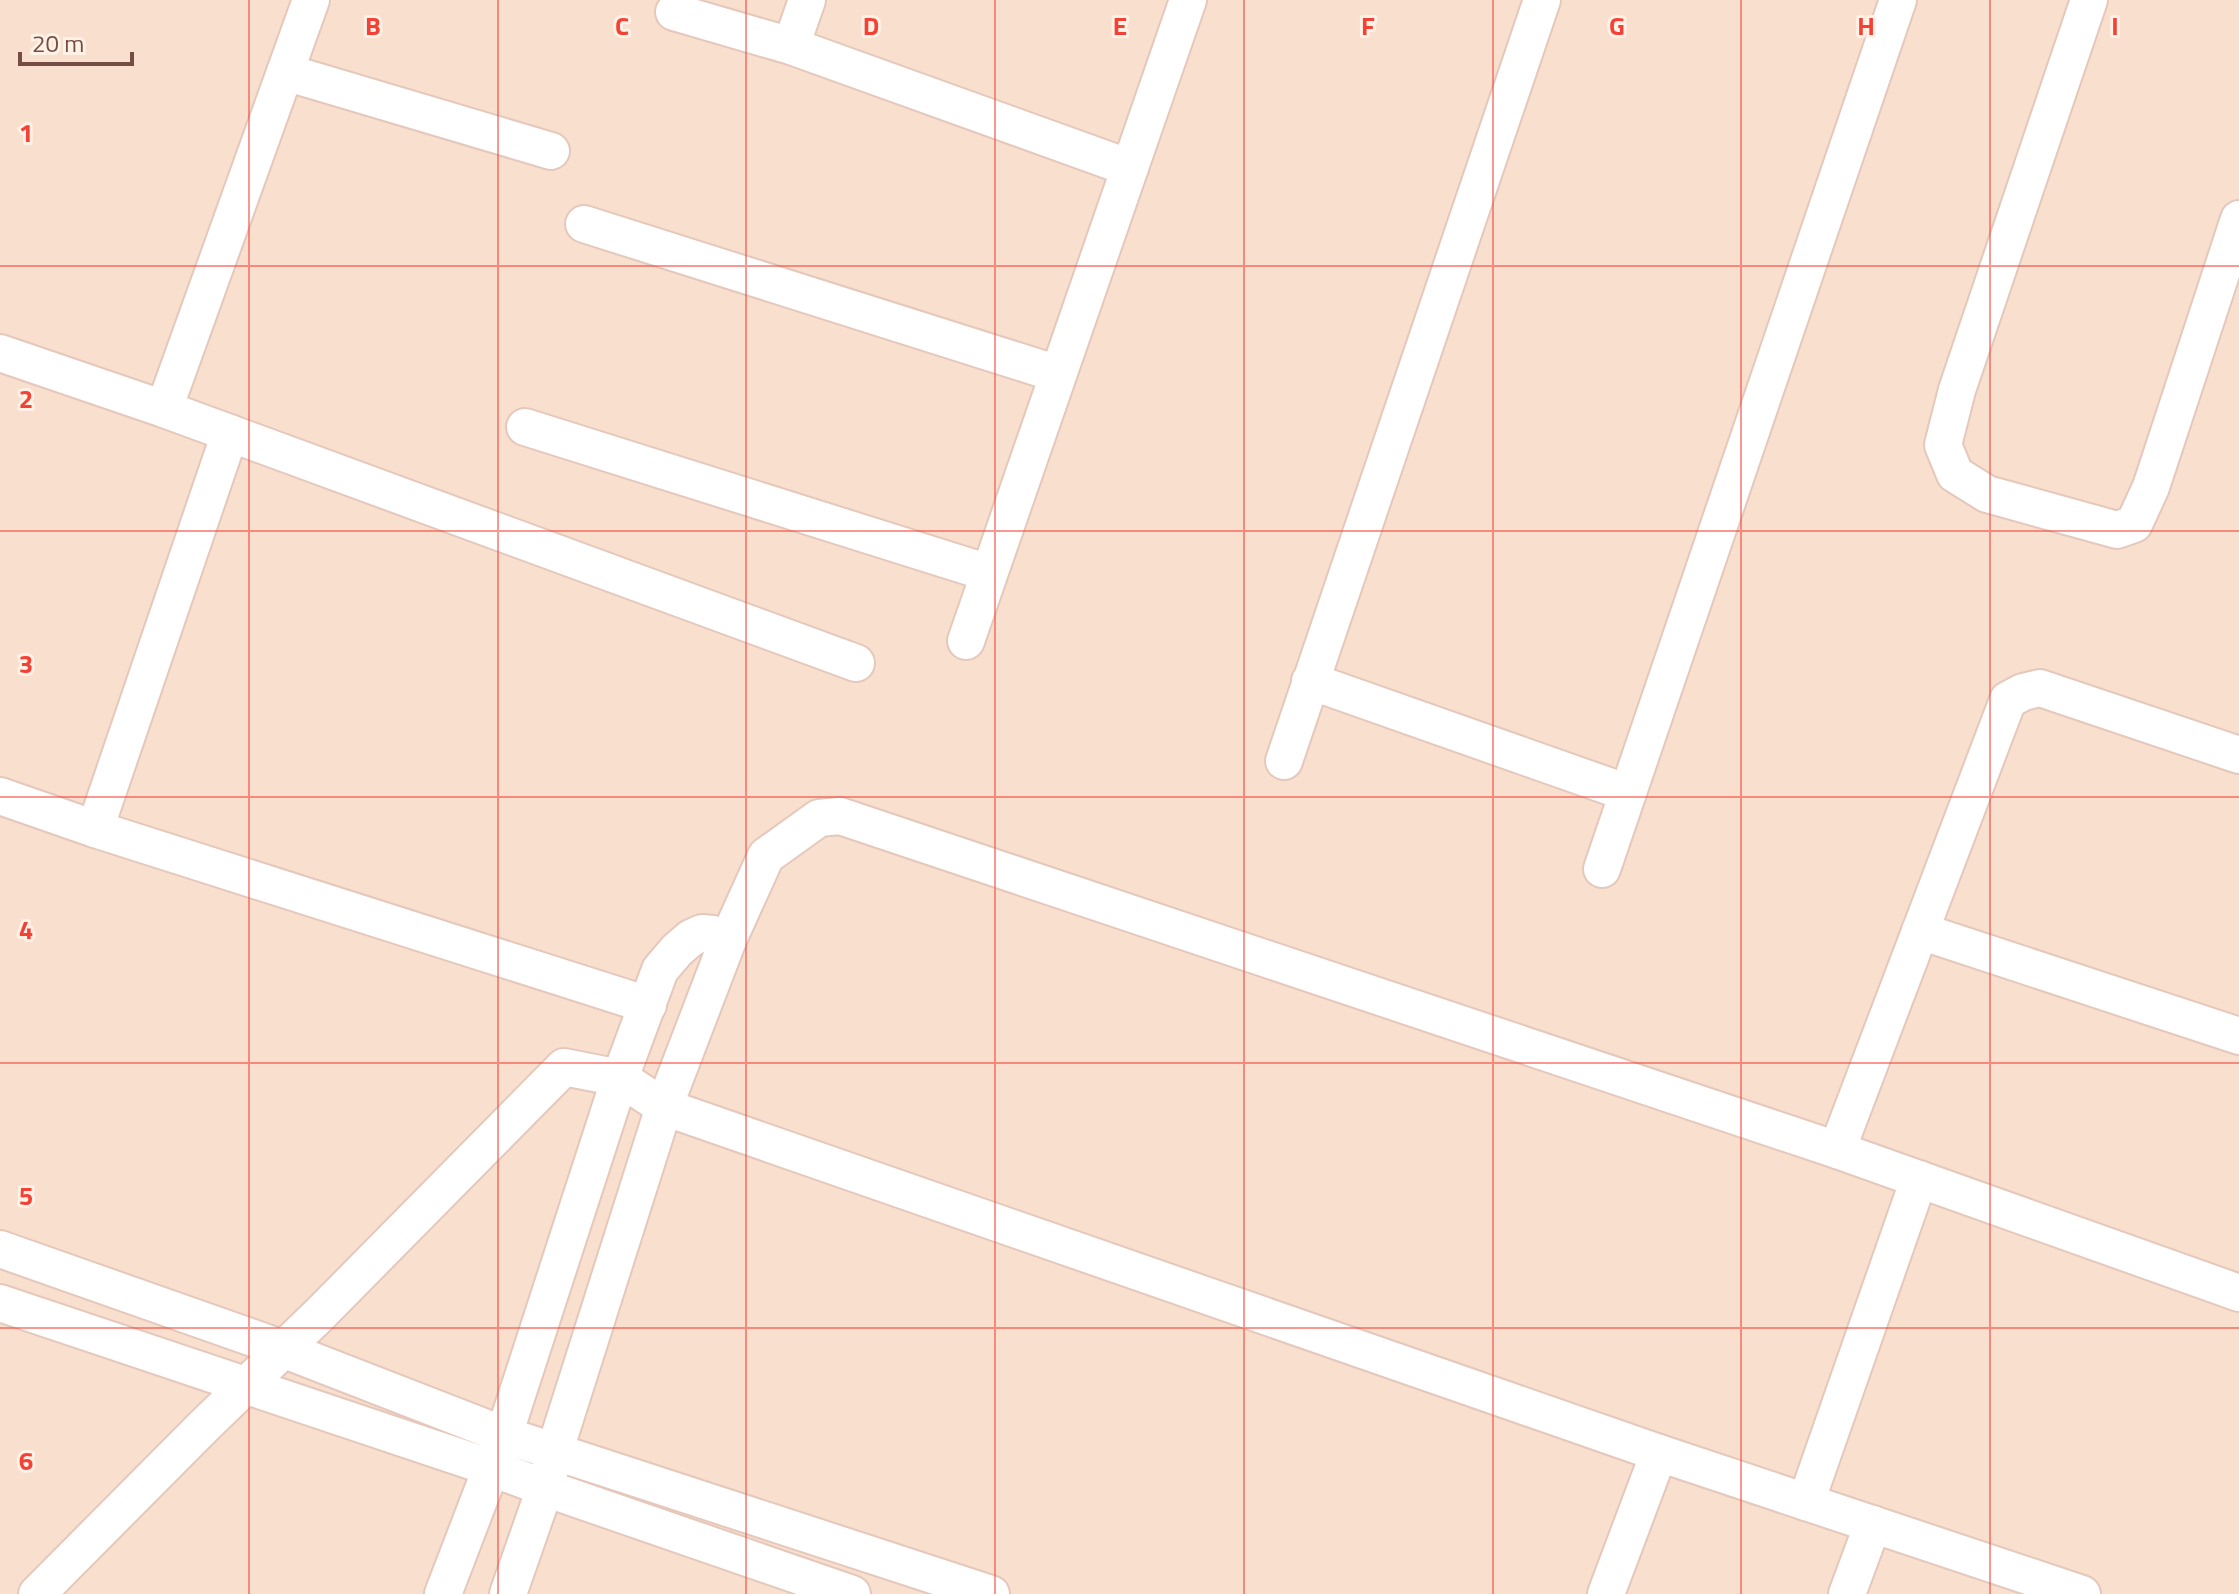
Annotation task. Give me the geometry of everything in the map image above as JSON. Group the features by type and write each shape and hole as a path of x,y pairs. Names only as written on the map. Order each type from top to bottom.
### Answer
{"street":[{"path":"164,409 311,0"},
{"path":"791,46 807,0"},
{"path":"966,641 1188,0"},
{"path":"1284,761 1542,0"},
{"path":"1602,869 1898,0"},
{"path":"2089,0 1957,390 1943,445 1955,474 1987,494 2117,530 2134,524 2151,487 2239,219"},
{"path":"674,12 791,46 1130,168"},
{"path":"285,72 551,151"},
{"path":"584,224 1058,374"},
{"path":"0,353 164,409 856,663"},
{"path":"525,427 989,573"},
{"path":"95,829 230,433"},
{"path":"1310,681 1628,793"},
{"path":"1837,1150 2008,700 2040,688 2239,755"},
{"path":"0,796 648,1005"},
{"path":"508,1594 545,1488 664,1107 728,940 766,856 819,818 840,816 1837,1150 2239,1293"},
{"path":"1920,931 2239,1036"},
{"path":"443,1594 498,1451 620,1078 660,970 677,950 702,933 728,940"},
{"path":"37,1594 564,1067 620,1078 664,1107 1659,1453 2082,1594"},
{"path":"1806,1502 1919,1179"},
{"path":"0,1249 284,1349 498,1451 545,1488 852,1594"},
{"path":"0,1303 247,1385 498,1451 555,1450 991,1594"},
{"path":"1606,1594 1659,1453"},
{"path":"1847,1594 1873,1524"}],"shaded area":[{"path":"0,0 2239,0 2239,1594 0,1594"}]}
